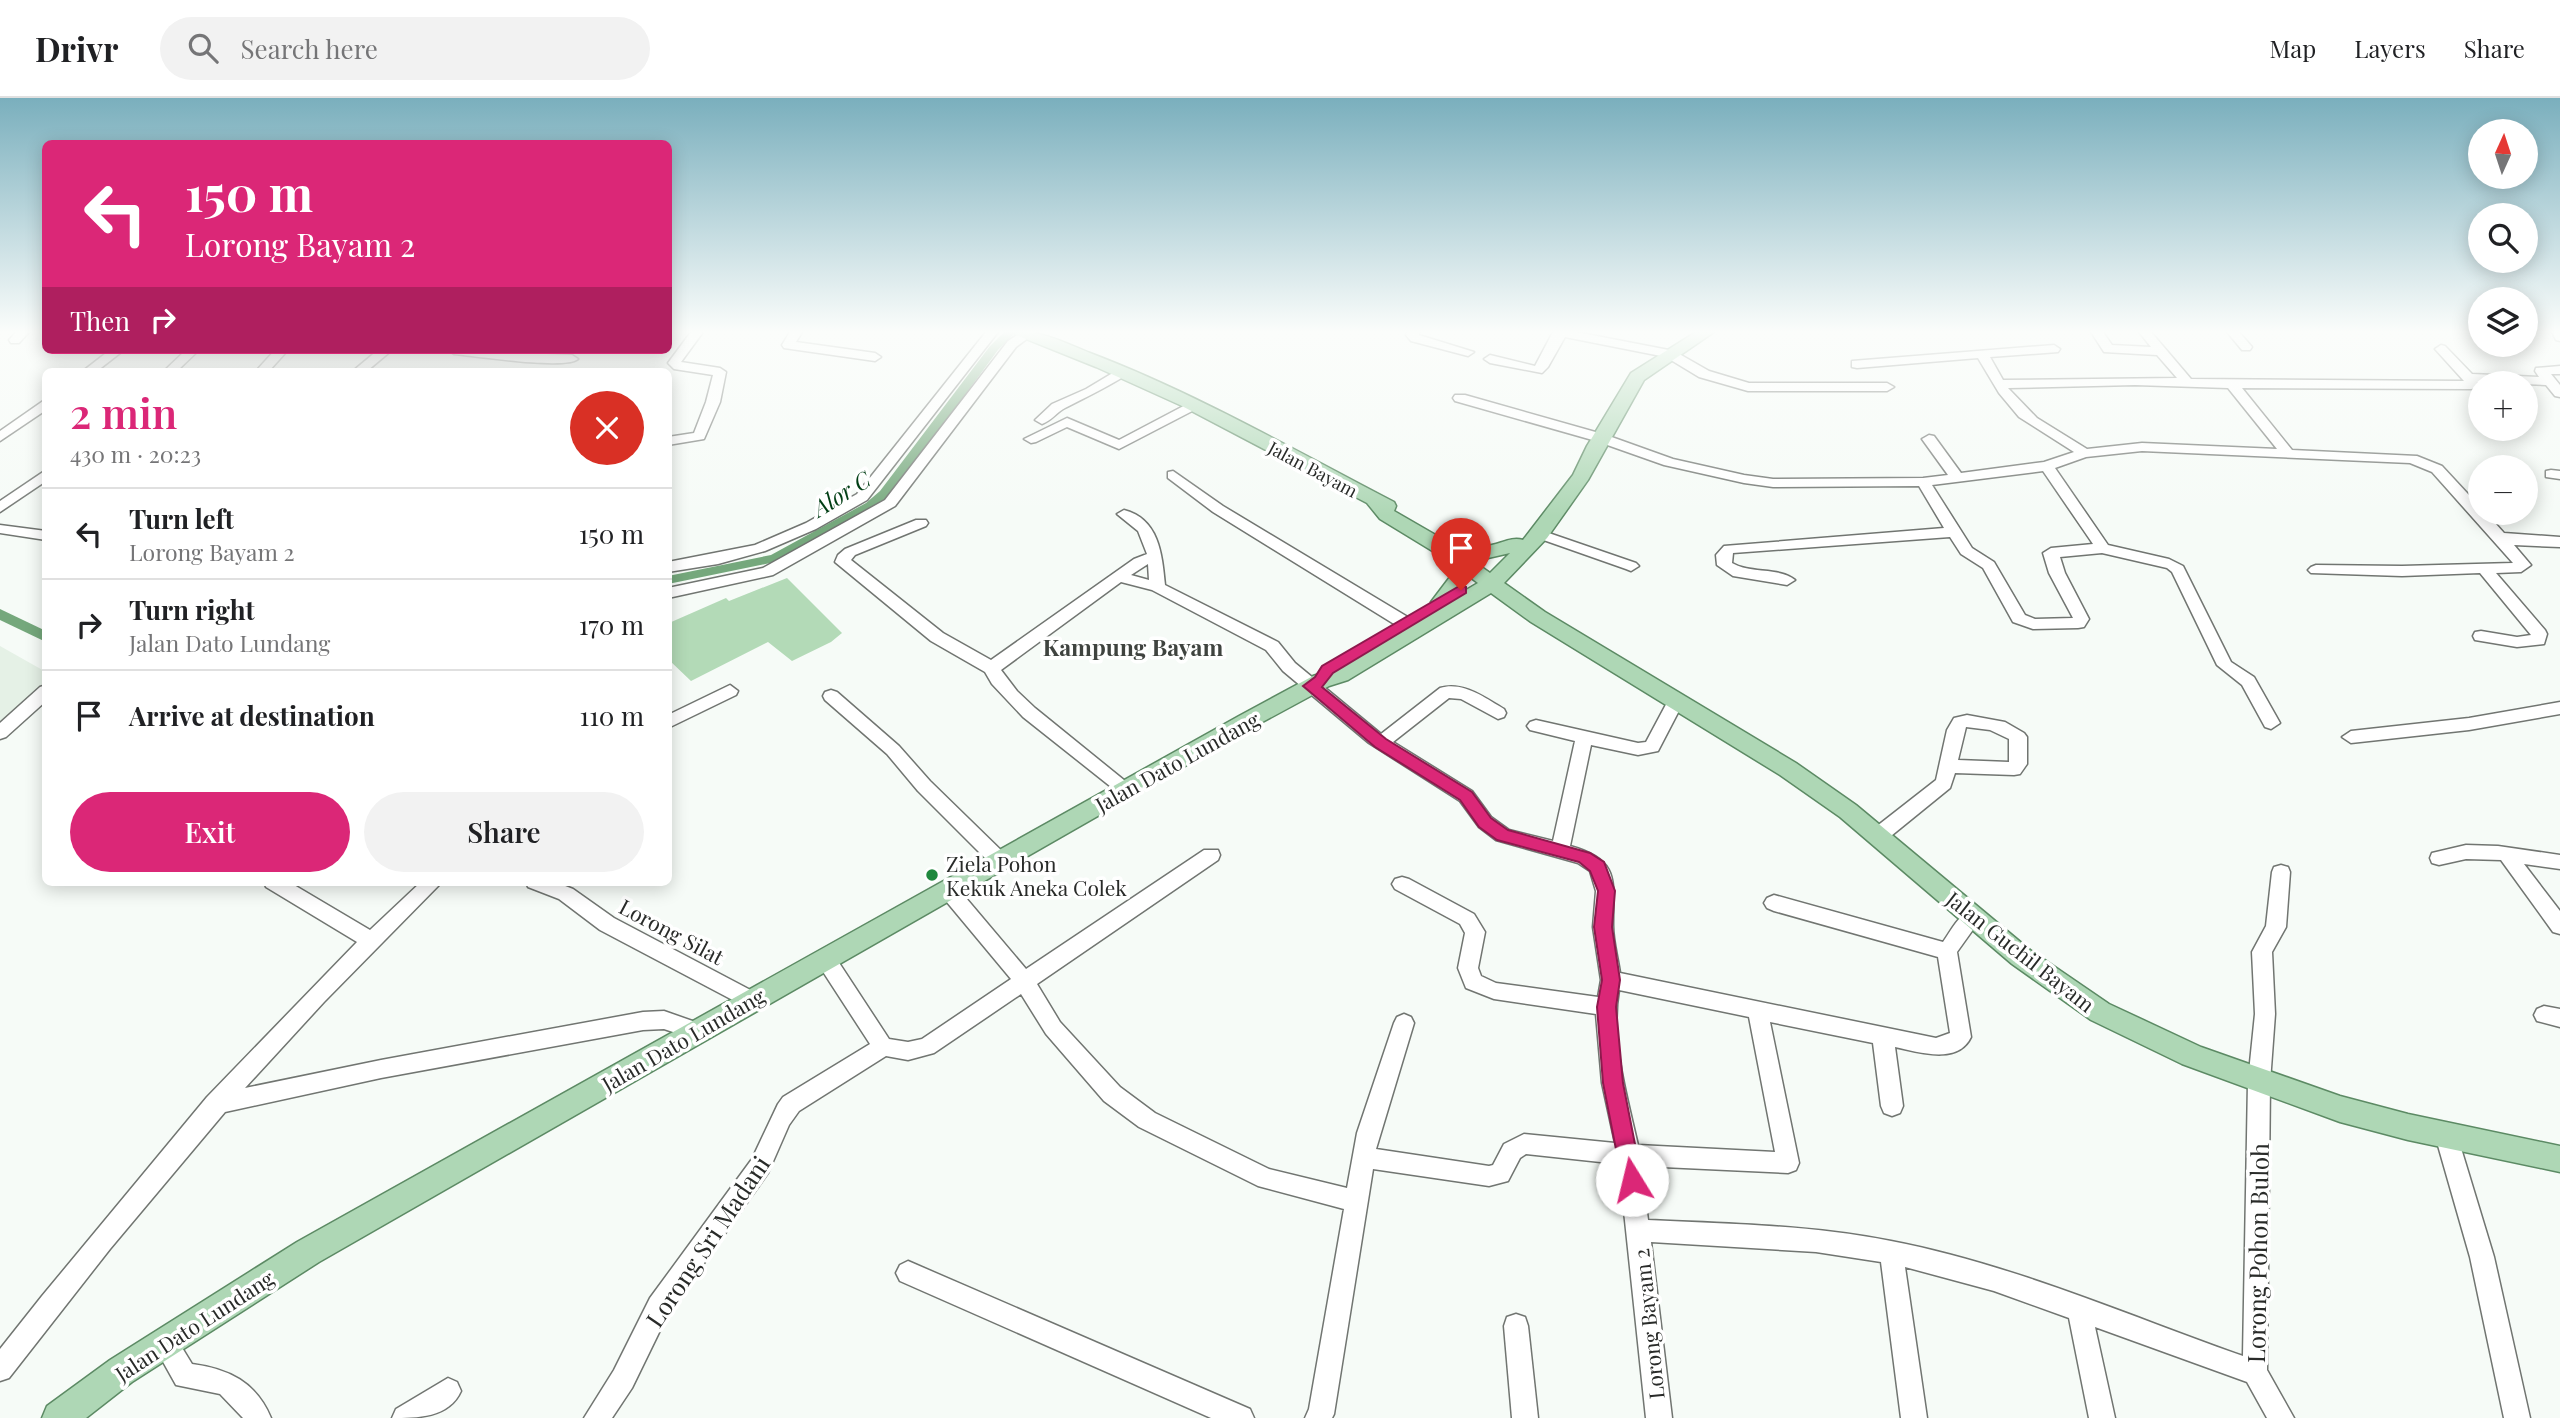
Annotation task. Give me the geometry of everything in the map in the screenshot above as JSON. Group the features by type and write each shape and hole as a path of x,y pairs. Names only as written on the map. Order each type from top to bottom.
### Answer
{"main road":[{"name":"Jalan Bayam","path":"1168,394 1375,501 1387,515 1440,540 1490,577"},
{"name":"Jalan Dato Lundang","path":"59,1418 164,1342 319,1245 1126,789 1316,683 1340,675 1449,604 1490,577 1527,542 1582,476 1627,394"},
{"path":"1440,540 1485,554 1527,542"},
{"path":"1440,540 1458,568 1460,578 1449,604 1490,600 1505,603 1538,618"},
{"path":"1521,588 1517,580 1527,542"},
{"name":"Jalan Guchil Bayam","path":"1490,577 1521,588 1649,685"},
{"name":"Jalan Guchil Bayam","path":"1490,577 1538,618 1788,769 1879,835 1972,917 2038,970 2099,1012 2192,1056 2340,1109 2560,1159"},
{"name":"Jalan Dato Lundang","path":"1316,683 1328,669 1405,623 1449,604"}],"street":[{"path":"672,440 699,436 715,394"},
{"path":"672,566 718,559 769,545 811,526 862,497 943,394"},
{"path":"672,592 768,572 890,503 974,394"},
{"path":"1042,421 1066,401 1087,394"},
{"path":"2006,394 2033,422 2070,440 2084,453"},
{"path":"2240,394 2288,454"},
{"path":"1460,398 1669,462 1744,479 1811,484 1923,482 2047,466 2084,453 2142,447 2392,457 2431,464 2523,565 2514,568 2402,571 2316,570"},
{"path":"1031,439 1067,422 1119,445 1193,405"},
{"path":"0,437 42,406"},
{"path":"1929,439 1958,478"},
{"path":"2047,466 2103,548"},
{"path":"1172,475 1218,509 1405,623"},
{"path":"0,508 42,477"},
{"path":"1923,482 1966,551 1989,565 2019,618 2034,624 2071,625 2081,619 2057,573 2051,553 2103,548 2120,555 2172,564 2178,569 2225,665 2248,681 2271,723"},
{"path":"1124,514 1145,528 1154,548 1157,587"},
{"path":"921,523 850,552 843,558 843,562 937,637 992,668"},
{"path":"0,529 42,535"},
{"path":"1787,580 1738,573 1725,565 1724,555 1729,549 1954,533"},
{"path":"2499,536 2512,540 2560,542"},
{"path":"1527,542 1631,566"},
{"path":"992,668 1139,562 1154,557"},
{"path":"2481,636 2517,642 2538,640 2539,634 2484,568"},
{"name":"Lorong Bayam 2","path":"1119,577 1157,587 1272,646 1289,667 1316,683 1381,743 1466,796 1485,822 1503,835 1584,857 1598,867 1606,891 1603,927 1611,980 1606,1007 1613,1083 1629,1155 1659,1418"},
{"path":"992,668 993,677 1021,705 1126,789"},
{"path":"672,720 730,691"},
{"path":"1381,743 1446,692 1465,694 1498,713"},
{"path":"0,733 42,695"},
{"path":"831,695 893,750 924,786 1001,862"},
{"path":"1536,726 1638,749 1652,747 1676,701"},
{"path":"2351,737 2469,724 2560,708"},
{"path":"1560,851 1584,738"},
{"path":"1879,835 1944,783 1950,766"},
{"path":"2439,859 2453,852 2560,862"},
{"path":"825,958 883,1047 908,1051 927,1047 1210,855"},
{"path":"2508,856 2560,926"},
{"name":"Lorong Pohon Buloh","path":"2281,872 2276,927 2262,952 2264,1014 2259,1082 2255,1373 2281,1418"},
{"path":"1402,884 1466,919 1475,932 1468,968 1472,982 1494,990 1606,1007"},
{"path":"281,886 370,940"},
{"path":"0,1369 75,1272 215,1104 370,940 429,886"},
{"name":"Lorong Silat","path":"545,886 566,894 607,924 751,1000"},
{"path":"948,890 1025,982 1054,1028 1112,1094 1147,1120 1266,1179 1357,1201"},
{"path":"1774,903 1947,951"},
{"path":"1611,980 1758,1012 1936,1046 1961,1037 1947,951 1972,917"},
{"path":"1364,1157 1495,1176 1503,1170 1511,1151 1519,1145 1629,1155 1788,1163 1758,1012"},
{"path":"215,1104 381,1069 643,1021 664,1020 697,1031"},
{"path":"1322,1417 1368,1133 1404,1023"},
{"path":"1883,1037 1892,1106"},
{"name":"Lorong Sri Madani","path":"597,1418 623,1379 659,1306 761,1166 774,1141 783,1114 792,1104 883,1047"},
{"path":"2446,1135 2482,1257 2517,1418"},
{"path":"1638,1230 1816,1241 1891,1252 1994,1279 2255,1373"},
{"path":"1891,1252 1914,1418"},
{"path":"908,1273 1241,1418"},
{"path":"2079,1310 2102,1418"},
{"path":"1516,1326 1525,1418"},
{"path":"164,1342 185,1377 219,1380 240,1391 258,1418"},
{"path":"405,1418 448,1391"}],"shaded area":[{"path":"0,646 42,670 42,684 0,724"}],"green space":[{"path":"787,578 842,633 831,642 792,661 768,642 691,681 672,663 672,622 726,598 729,601"}],"waterway":[{"name":"Alor C","path":"672,579 775,558 871,506 885,494 960,394"},
{"name":"Alor C","path":"0,614 42,635"}],"place":[{"name":"Ziela Pohon Kekuk Aneka Colek","path":"932,875"}],"district":[{"name":"Kampung Bayam","path":"1133,646"}],"route":[{"path":"1461,590 1328,669 1321,681 1311,686 1381,743 1466,796 1485,822 1503,835 1584,857 1598,867 1606,891 1603,927 1611,980 1606,1007 1613,1083 1632,1180"}]}
